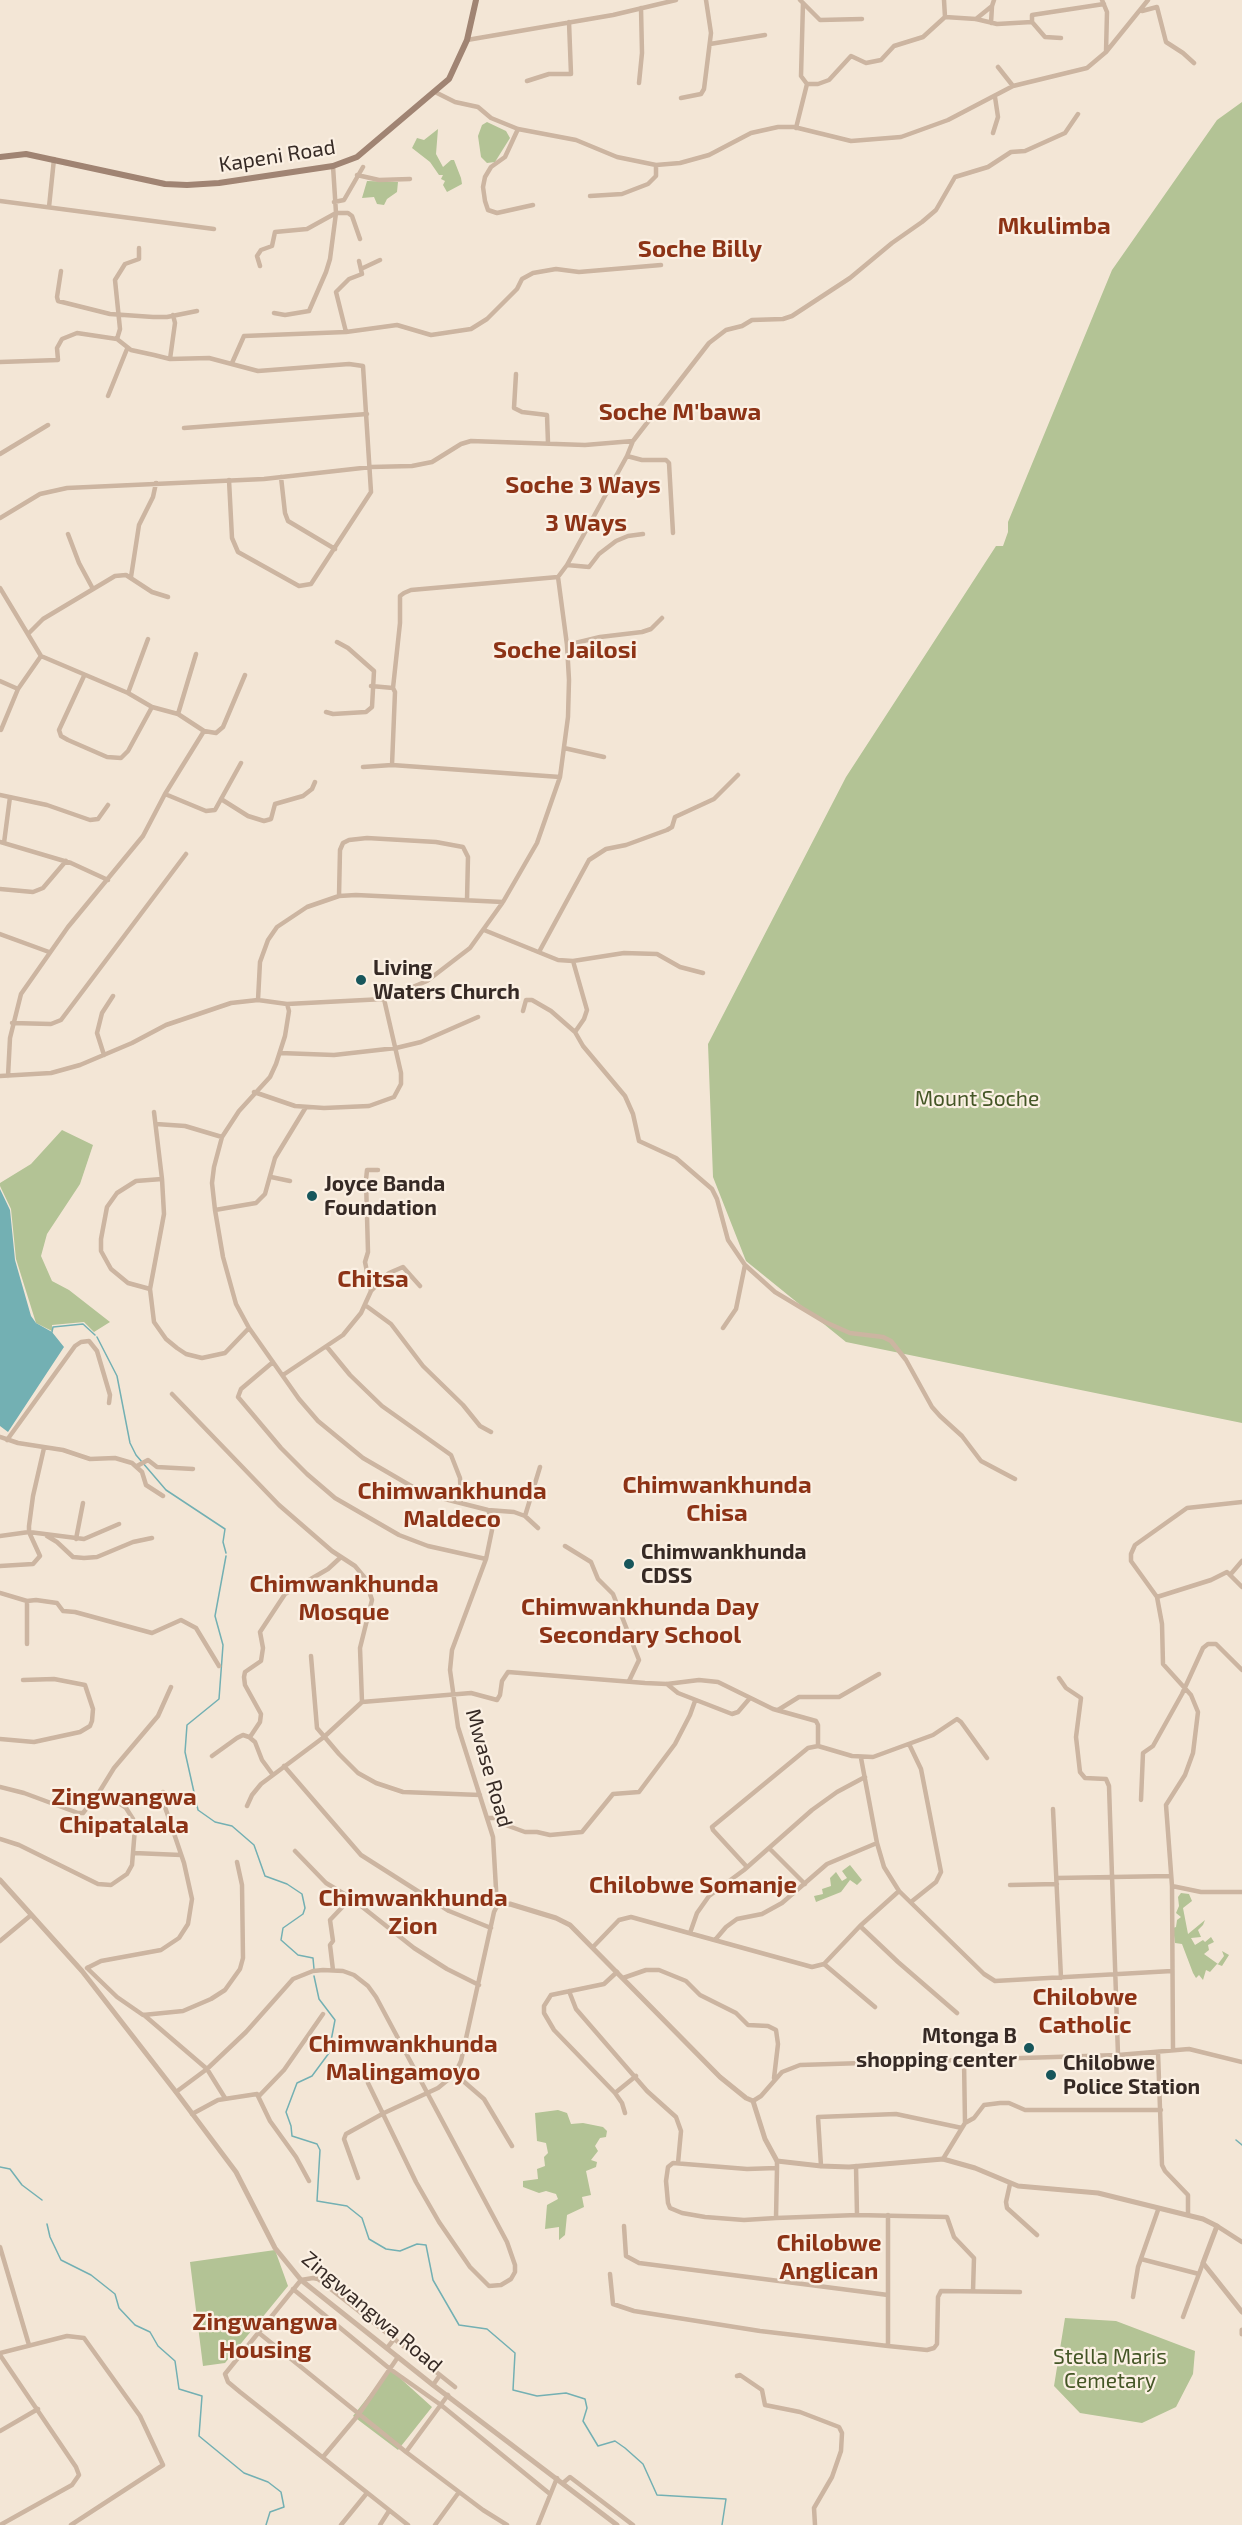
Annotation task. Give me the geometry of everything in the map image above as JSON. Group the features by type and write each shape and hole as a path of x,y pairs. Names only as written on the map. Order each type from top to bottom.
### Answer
{"main road":[{"name":"Kapeni Road","path":"0,157 26,154 165,184 187,185 219,183 333,166 357,157 449,79 467,40 477,0"}],"street":[{"path":"467,40 676,0"},
{"path":"681,98 704,92 711,33 706,0"},
{"path":"944,0 945,17"},
{"path":"991,23 994,0"},
{"path":"435,92 455,102 478,107 491,118 518,129 576,140 617,157 656,165 680,163 709,155 761,130 778,127 796,128 851,141 901,137 948,120 1013,86 1086,68 1106,52 1141,12 1148,0"},
{"path":"801,1 801,76 807,84"},
{"path":"801,1 820,20 862,19"},
{"path":"1061,38 1045,37 1032,22 1032,15 1103,2 1107,12 1106,52"},
{"path":"976,19 992,6"},
{"path":"1141,12 1157,7 1166,42 1194,63"},
{"path":"639,83 642,52 641,8"},
{"path":"807,84 818,84 829,80 853,55 864,63 881,60 894,46 923,37 945,17 976,19 991,23 1032,22"},
{"path":"527,81 552,73 571,74 569,22"},
{"path":"710,44 765,35"},
{"path":"998,67 1013,86"},
{"path":"796,128 807,84"},
{"path":"993,133 998,117 995,97"},
{"path":"0,1076 51,1073 80,1065 166,1025 231,1003 258,1000 287,1004 384,999 427,981 470,948 503,902 537,843 560,777 568,717 567,645 558,577 567,565 633,441 713,340 726,330 755,319 783,319 792,316 850,278 892,243 916,228 936,210 955,177 988,167 1011,152 1025,151 1065,133 1077,114"},
{"path":"518,129 504,157 491,167 485,177 483,187 485,201 488,210 498,213 533,205"},
{"path":"49,207 54,159"},
{"path":"590,196 622,194 648,184 656,176 656,165"},
{"path":"274,313 285,315 309,310 329,264 336,213 333,166"},
{"path":"334,202 344,200 363,167"},
{"path":"357,175 379,180 410,179"},
{"path":"0,201 214,230"},
{"path":"260,266 257,256 261,250 272,246 275,232 307,229 336,213 348,213 352,216 360,238"},
{"path":"117,339 120,329 114,280 125,264 139,260 139,249"},
{"path":"363,268 380,260"},
{"path":"346,332 336,292 349,279 362,274 363,268 359,261"},
{"path":"232,363 244,336 346,332 397,325 431,335 471,329 487,318 517,289 522,279 533,273 556,269 579,272 661,265"},
{"path":"61,271 58,301 99,312 153,317 197,311"},
{"path":"170,358 175,323 173,315"},
{"path":"0,362 58,360 57,348 62,339 76,333 117,339 128,349 170,358 209,358 253,370 361,365 365,374 371,492 311,584 299,586 238,552 232,538 229,480"},
{"path":"108,396 128,349"},
{"path":"516,374 514,408 522,412 547,415 548,443"},
{"path":"184,428 367,414"},
{"path":"0,454 48,425"},
{"path":"0,518 31,498 67,488 281,477 429,463 471,441 585,445 633,441"},
{"path":"627,456 642,460 666,460 669,463 673,532"},
{"path":"281,477 287,519 335,549"},
{"path":"131,577 139,525 153,497 156,483"},
{"path":"68,534 79,563 93,589"},
{"path":"567,565 589,567 599,554 616,541 643,534"},
{"path":"28,633 43,619 115,576 131,577 152,592 168,597"},
{"path":"393,765 395,692 393,688 400,623 400,596 411,590 558,577"},
{"path":"0,588 41,656 128,693 152,707 178,714 204,731 216,733 223,727 245,675"},
{"path":"567,645 600,637 642,632 651,629 662,618"},
{"path":"128,693 148,639"},
{"path":"326,712 347,714 370,710 372,707 371,686 374,671 337,642"},
{"path":"178,714 196,654"},
{"path":"1,730 18,689 41,656"},
{"path":"84,676 59,730 63,738 107,757 118,759 128,751 152,707"},
{"path":"0,681 18,689"},
{"path":"371,686 393,688"},
{"path":"8,1076 12,1023 21,994 49,952 143,836 204,731"},
{"path":"564,748 604,757"},
{"path":"165,795 206,811 215,810 241,763"},
{"path":"363,766 393,765 560,777"},
{"path":"540,952 589,860 606,849 626,846 667,830 672,826 675,817 714,799 738,775"},
{"path":"221,799 248,816 264,821 271,819 275,804 303,796 312,789 315,782"},
{"path":"0,795 47,805 90,820 98,819 108,805"},
{"path":"10,797 2,842 66,861 108,880"},
{"path":"339,896 340,850 343,843 367,838 436,842 463,847 468,856 468,900"},
{"path":"12,1023 51,1024 61,1020 186,854"},
{"path":"0,889 33,892 43,888 66,861"},
{"path":"258,1000 258,974 262,951 277,927 307,907 339,896 503,902"},
{"path":"484,930 558,960 573,961 624,953 657,954 680,967 703,973"},
{"path":"0,934 49,952"},
{"path":"573,961 586,1010 584,1019 574,1032"},
{"path":"104,1054 97,1034 102,1013 113,996"},
{"path":"255,1092 306,1107 352,1107 390,1100 397,1094 401,1084 396,1048 384,999"},
{"path":"523,1011 526,1000 532,1000 551,1011 574,1032 625,1096 633,1114 639,1141 676,1158 712,1189 728,1240 745,1265 775,1292 825,1322 850,1333 883,1337 891,1341 906,1360 932,1407 962,1436 981,1461 1015,1479"},
{"path":"287,1004 289,1011 280,1053 270,1077 239,1111 222,1137 212,1183 215,1210 232,1294 249,1328 299,1399 318,1421 363,1458 425,1494 488,1509 506,1510 525,1516 538,1528"},
{"path":"280,1053 334,1055 396,1048 421,1042 478,1017"},
{"path":"215,1210 256,1203 265,1194 279,1149 306,1107"},
{"path":"154,1112 164,1214 150,1289 152,1317 157,1329 186,1354 209,1358 225,1353 249,1328"},
{"path":"156,1124 185,1126 222,1137"},
{"path":"371,1291 365,1262 368,1252 366,1180 367,1170 378,1170"},
{"path":"270,1177 290,1181"},
{"path":"150,1289 128,1283 111,1269 101,1251 100,1239 107,1207 117,1193 136,1181 162,1179"},
{"path":"723,1328 736,1309 745,1265"},
{"path":"283,1375 327,1347 349,1329 365,1305 371,1291 389,1273 401,1266 420,1286"},
{"path":"365,1305 391,1324 423,1366 463,1405 480,1426 492,1432"},
{"path":"7,1440 75,1346 81,1342 89,1341 97,1351 110,1395 109,1403"},
{"path":"327,1347 350,1375 382,1406 451,1455 460,1478 461,1503"},
{"path":"273,1362 241,1389 238,1397 281,1448 307,1474 335,1498 399,1535 428,1546 486,1559"},
{"path":"172,1394 264,1490 341,1557 355,1566 365,1578 372,1600 360,1648 362,1702"},
{"path":"0,1437 44,1448 63,1450 90,1459 115,1458 137,1466 146,1485 163,1496"},
{"path":"0,1566 33,1564 39,1560 39,1549 29,1532 33,1496 44,1448"},
{"path":"137,1466 148,1460 157,1467 193,1469"},
{"path":"525,1516 540,1467"},
{"path":"1173,2050 1172,1886 1167,1802 1188,1768 1197,1723 1195,1703 1163,1664 1162,1624 1157,1597 1131,1561 1131,1554 1135,1545 1187,1508 1242,1502"},
{"path":"76,1539 83,1503"},
{"name":"Mwase Road","path":"455,2074 466,2049 490,1928 497,1906 494,1850 488,1818 458,1727 450,1670 452,1650 486,1559 492,1530 492,1519 488,1509"},
{"path":"0,1536 29,1532 76,1539 92,1537 119,1524"},
{"path":"45,1535 74,1557 84,1558 97,1557 133,1542 152,1538"},
{"path":"565,1546 591,1562 598,1579 613,1594 639,1660 629,1681"},
{"path":"250,1737 260,1722 261,1714 245,1685 244,1677 245,1672 261,1661 263,1648 260,1632 285,1594 328,1569 341,1557"},
{"path":"1230,1575 1242,1561"},
{"path":"1157,1597 1211,1580 1224,1573 1230,1575 1242,1587"},
{"path":"0,1593 27,1601 57,1603 63,1611 75,1612 152,1633 181,1620 196,1628 219,1666"},
{"path":"27,1601 27,1644"},
{"path":"1141,1800 1143,1753 1153,1746 1182,1694 1203,1648 1208,1644 1216,1644 1242,1670"},
{"path":"311,1656 316,1724 324,1737 358,1773 388,1788 417,1793 480,1795"},
{"path":"247,1806 255,1790 324,1737 362,1702 478,1693 497,1700 502,1681 508,1672 667,1684 692,1680 718,1682 778,1710 817,1722 818,1746"},
{"path":"778,1710 799,1697 839,1697 879,1674"},
{"path":"1059,1678 1066,1688 1081,1698 1077,1737 1080,1772 1085,1778 1106,1779 1109,1782 1114,1876 1114,1974 1118,2055"},
{"path":"0,1739 34,1742 80,1732 86,1729 92,1721 93,1709 86,1685 54,1679 23,1680"},
{"path":"667,1684 673,1690 695,1701 732,1714 738,1712 750,1698"},
{"path":"0,1787 24,1793 78,1813 87,1810 114,1768 163,1708 171,1687"},
{"path":"488,1818 498,1818 503,1824 525,1832 550,1835 582,1832 613,1794 639,1792 679,1737 695,1701"},
{"path":"747,1867 712,1827 805,1749 818,1746 861,1758 884,1754 910,1746 933,1735 957,1719 987,1758"},
{"path":"212,1756 237,1738 250,1737 273,1776"},
{"path":"910,1746 921,1769 941,1872 936,1882 911,1902"},
{"path":"861,1758 877,1843 884,1867 899,1891 990,1978 1001,1981 1172,1971"},
{"path":"284,1767 361,1855 449,1911 490,1928"},
{"path":"690,1933 702,1904 825,1800 865,1777"},
{"path":"163,1792 164,1804 189,1882 192,1909 188,1924 180,1938 161,1950 101,1961 84,1970 117,1997 143,2014 207,2068 225,2098"},
{"path":"0,1839 20,1845 105,1886 118,1882 127,1874 134,1853 135,1828 130,1814 119,1802 98,1794"},
{"path":"1053,1809 1061,1978"},
{"path":"715,1940 731,1922 770,1910 828,1864 877,1843"},
{"path":"769,1848 805,1884"},
{"path":"295,1851 326,1883 351,1898 430,1959 479,1985"},
{"path":"134,1853 181,1855"},
{"path":"143,2014 183,2011 197,2006 218,1995 234,1981 243,1958 242,1885 237,1862"},
{"path":"1010,1885 1114,1876 1170,1876"},
{"name":"Zingwangwa Road","path":"0,1881 30,1916 84,1970 236,2172 275,2248 301,2280 433,2385 617,2525"},
{"path":"1172,1886 1202,1892 1242,1892"},
{"path":"593,1947 619,1920 625,1918 657,1923 812,1967 824,1964 860,1926 899,1891"},
{"path":"333,1970 330,1920 351,1898"},
{"path":"497,1906 510,1904 556,1918 570,1925 720,2077 753,2101 765,2139 777,2161 776,2218"},
{"path":"0,1941 30,1916"},
{"path":"860,1926 897,1962 957,2013"},
{"path":"824,1964 875,2007"},
{"path":"176,2092 207,2068 246,2032 293,1979 313,1971 333,1970 354,1975 368,1986 513,2257 515,2272 511,2279 501,2285 489,2286 483,2283 448,2237 416,2182 368,2083"},
{"path":"623,1978 646,1970 659,1971 686,1981 700,1995 736,2013 748,2025 768,2026 776,2030 778,2044 774,2078"},
{"path":"617,1972 604,1984 559,1992 547,2000 544,2006 547,2020 615,2093 625,2113"},
{"path":"569,1991 576,2009 636,2076 646,2091 671,2111 680,2124 678,2163"},
{"path":"259,2096 284,2070 323,2014"},
{"path":"753,2101 761,2096 774,2078 800,2065 1118,2055 1192,2049 1242,2062"},
{"path":"1158,2052 1162,2165 1188,2195 1188,2215"},
{"path":"964,2060 964,2126"},
{"path":"358,2178 344,2136 384,2113 447,2083 455,2074 484,2099 512,2146"},
{"path":"615,2093 636,2076"},
{"path":"192,2114 212,2102 225,2098 253,2094 259,2096 270,2121 296,2157 309,2181"},
{"path":"943,2159 964,2126 984,2105 1009,2103 1025,2110 1161,2110"},
{"path":"821,2166 818,2117 896,2114 964,2126"},
{"path":"777,2161 821,2166 856,2166 943,2159 968,2165 1010,2184 1028,2188 1098,2193 1158,2210 1188,2215 1217,2226 1242,2242"},
{"path":"777,2168 747,2169 673,2163 668,2167 666,2181 668,2204 674,2210 735,2219 857,2215 947,2217 954,2237 974,2258 972,2290"},
{"path":"856,2166 857,2215"},
{"path":"1010,2184 1007,2208 1037,2235"},
{"path":"1132,2297 1141,2259 1158,2210"},
{"path":"888,2215 888,2346"},
{"path":"624,2226 626,2256 639,2263 888,2295"},
{"path":"1184,2317 1217,2226"},
{"path":"0,2249 29,2345"},
{"path":"1141,2259 1198,2274"},
{"path":"1203,2263 1242,2312"},
{"path":"610,2274 612,2304 634,2312 760,2331 927,2350 934,2348 937,2344 939,2293 947,2290 1020,2292"},
{"path":"408,2525 240,2392 226,2378 226,2371 293,2289 301,2280 308,2278 318,2279 455,2386"},
{"path":"293,2289 390,2369 441,2405 550,2494"},
{"path":"259,2333 406,2452 483,2511 507,2525"},
{"path":"2,2524 72,2485 79,2475 76,2467 0,2354 67,2336 84,2338 140,2416 163,2465 71,2525"},
{"path":"387,2348 395,2338"},
{"path":"323,2457 359,2414 398,2357"},
{"path":"433,2385 440,2375"},
{"path":"737,2376 740,2375 762,2390 765,2405 821,2418 839,2427 842,2433 841,2451 832,2477 814,2508 815,2525"},
{"path":"406,2452 448,2396"},
{"path":"0,2431 38,2409"},
{"path":"538,2525 550,2494 560,2481 570,2477 633,2525"},
{"path":"435,2525 459,2492"},
{"path":"341,2525 366,2493"},
{"path":"380,2525 389,2511"}],"green space":[{"name":"Mount Soche","path":"1242,102 1242,1423 846,1342 746,1261 713,1177 708,1044 846,777 996,546 1003,546 1008,532 1008,522 1112,270 1217,120"},
{"path":"487,122 506,131 510,138 495,162 487,163 481,157 478,136 482,125"},
{"path":"438,129 436,154 443,167 454,160 462,184 447,192 443,185 445,181 441,179 443,175 439,175 430,162 412,148 417,138 424,140"},
{"path":"367,181 398,182 397,192 387,199 384,205 377,204 374,197 362,198"},
{"path":"62,1130 93,1145 80,1184 47,1234 41,1256 52,1281 69,1290 110,1322 94,1332 84,1322 52,1325 52,1331 36,1323 16,1259 11,1209 0,1186 0,1183 31,1164"},
{"path":"850,1865 862,1880 857,1885 850,1880 841,1892 816,1902 814,1896 823,1894 822,1889 831,1886 830,1878 836,1872 842,1881 847,1878 842,1871"},
{"path":"1181,1893 1189,1894 1192,1901 1183,1908 1188,1934 1205,1920 1198,1930 1201,1937 1191,1938 1195,1945 1211,1937 1214,1942 1208,1945 1209,1950 1204,1954 1218,1964 1224,1956 1222,1951 1229,1955 1222,1966 1217,1964 1210,1972 1206,1970 1203,1980 1199,1975 1196,1978 1193,1973 1182,1944 1175,1943 1173,1928 1176,1927 1177,1920 1181,1917 1176,1913 1179,1906 1178,1897"},
{"path":"558,2110 567,2113 571,2124 583,2123 603,2127 607,2131 606,2137 600,2138 595,2146 598,2151 591,2160 597,2162 596,2167 586,2171 591,2195 582,2197 584,2207 567,2215 565,2235 559,2240 559,2227 545,2229 547,2205 558,2199 556,2194 546,2191 539,2193 523,2187 523,2181 538,2179 537,2169 545,2166 544,2157 548,2153 546,2143 537,2141 535,2113"},
{"path":"275,2250 288,2286 225,2363 203,2366 190,2262"},
{"name":"Stella Maris Cemetary","path":"1065,2318 1116,2321 1195,2351 1193,2374 1176,2407 1142,2423 1080,2413 1054,2386"},
{"path":"390,2369 432,2407 398,2450 353,2416"}],"water":[{"path":"0,1189 10,1210 15,1260 31,1316 36,1323 52,1332 64,1347 8,1432 0,1426"}],"waterway":[{"path":"52,1332 53,1327 83,1324 95,1335"},
{"path":"97,1337 117,1376 130,1443 136,1455 166,1490 225,1529 223,1542 226,1553"},
{"path":"226,1556 215,1616 223,1645 219,1699 187,1725 185,1752 198,1810 215,1822 232,1826 254,1845 265,1876 287,1884 302,1894 305,1908 303,1914 283,1928 281,1940 298,1955 313,1958 314,1969"},
{"path":"314,1976 319,1999 335,2020 329,2053 312,2076 297,2083 286,2112 292,2136 317,2144 320,2150 317,2201 347,2206 362,2218 369,2239 386,2249 400,2251 417,2244 426,2245 433,2280 459,2325 487,2329 515,2353 513,2390 537,2396 566,2393 585,2399 587,2408 583,2421 598,2446 615,2441 625,2448 643,2464 657,2495 726,2499 722,2525"},
{"path":"1236,2140 1242,2145"},
{"path":"0,2167 10,2169 22,2185 42,2200"},
{"path":"47,2224 50,2237 61,2260 91,2275 115,2294 119,2308 135,2325 150,2332 158,2346 175,2361 179,2389 202,2396 199,2436 244,2473 268,2482 281,2492 284,2507 270,2512 266,2525"}],"place":[{"name":"Living Waters Church","path":"361,980"},
{"name":"Joyce Banda Foundation","path":"312,1196"},
{"name":"Chimwankhunda CDSS","path":"629,1564"},
{"name":"Mtonga B shopping center","path":"1029,2048"},
{"name":"Chilobwe Police Station","path":"1051,2075"}],"district":[{"name":"Mkulimba","path":"1054,226"},
{"name":"Soche Billy","path":"700,249"},
{"name":"Soche M'bawa","path":"680,412"},
{"name":"Soche 3 Ways","path":"583,485"},
{"name":"3 Ways","path":"586,523"},
{"name":"Soche Jailosi","path":"565,650"},
{"name":"Chitsa","path":"373,1279"},
{"name":"Chimwankhunda Chisa","path":"717,1499"},
{"name":"Chimwankhunda Maldeco","path":"452,1505"},
{"name":"Chimwankhunda Mosque","path":"344,1598"},
{"name":"Chimwankhunda Day Secondary School","path":"640,1621"},
{"name":"Zingwangwa Chipatalala","path":"124,1811"},
{"name":"Chilobwe Somanje","path":"693,1885"},
{"name":"Chimwankhunda Zion","path":"413,1912"},
{"name":"Chilobwe Catholic","path":"1085,2011"},
{"name":"Chimwankhunda Malingamoyo","path":"403,2058"},
{"name":"Chilobwe Anglican","path":"829,2257"},
{"name":"Zingwangwa Housing","path":"265,2336"}]}
